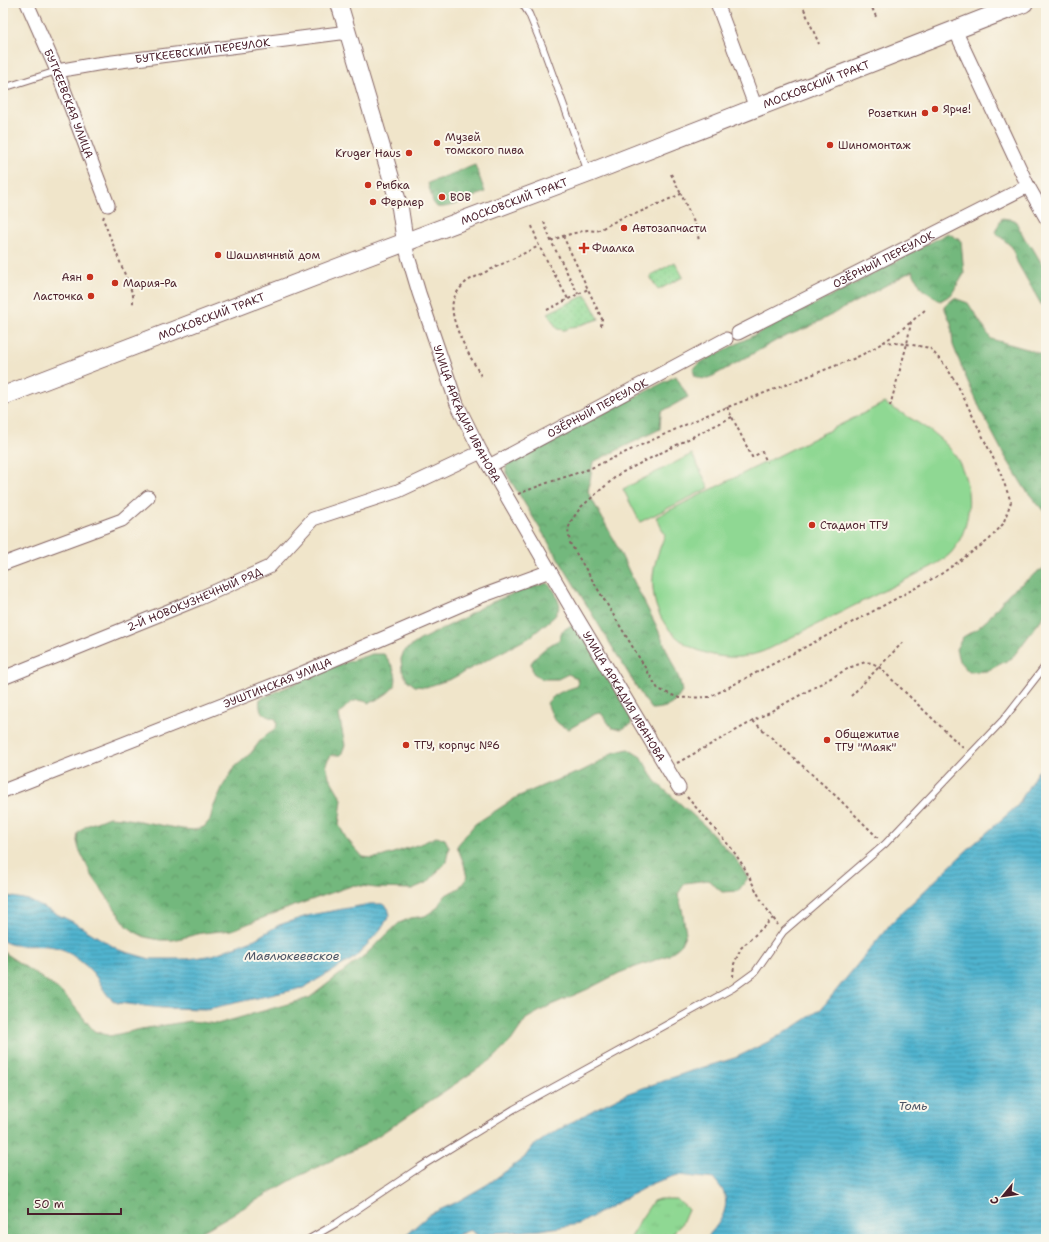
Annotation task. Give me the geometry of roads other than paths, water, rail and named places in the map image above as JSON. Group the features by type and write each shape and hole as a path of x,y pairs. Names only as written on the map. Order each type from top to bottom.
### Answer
{"main road":[{"name":"МОСКОВСКИЙ ТРАКТ","path":"3,396 589,173 1024,3"}],"street":[{"name":"БУТКЕЕВСКАЯ УЛИЦА","path":"28,3 57,71 108,205"},
{"name":"УЛИЦА АРКАДИЯ ИВАНОВА","path":"339,3 400,208 408,256 457,404 481,452 573,612 679,788"},
{"path":"717,3 756,108"},
{"path":"955,30 1028,186 1046,218"},
{"name":"БУТКЕЕВСКИЙ ПЕРЕУЛОК","path":"57,71 97,64 348,32"},
{"name":"ОЗЁРНЫЙ ПЕРЕУЛОК","path":"489,466 732,336 1028,186"},
{"name":"2-Й НОВОКУЗНЕЧНЫЙ РЯД","path":"3,678 198,599 269,566 313,519 398,491 481,452"},
{"path":"3,564 122,520 148,497"},
{"name":"ЭУШТИНСКАЯ УЛИЦА","path":"3,791 291,678 479,597 550,571"}],"lane":[{"path":"522,3 529,14 543,48 589,173"},
{"path":"3,88 57,71"},
{"path":"309,1239 337,1223 420,1167 514,1109 733,988 755,972 783,932 885,844 1003,720 1046,665"}],"water":[{"name":"Томь","path":"1046,766 1046,1239 705,1239 719,1223 722,1217 726,1203 725,1196 722,1189 714,1179 678,1175 653,1183 579,1224 541,1230 493,1233 480,1237 470,1230 448,1239 401,1239 430,1214 455,1203 488,1184 524,1158 532,1147 551,1134 595,1109 626,1094 691,1071 735,1058 772,1040 821,1009 892,922 967,850 1018,805 1037,772"},
{"name":"Мавлюкеевское","path":"3,895 28,900 73,922 119,950 150,959 188,959 213,955 255,939 279,925 310,915 370,904 382,904 388,908 390,915 380,930 356,957 303,988 207,1009 162,1008 118,1003 106,994 90,970 79,960 64,950 46,946 14,945 3,941"}],"place":[{"name":"Ярче!","path":"935,109"},
{"name":"Розеткин","path":"925,113"},
{"name":"Музей томского пива","path":"437,143"},
{"name":"Шиномонтаж","path":"830,145"},
{"name":"Kruger Haus","path":"409,153"},
{"name":"Рыбка","path":"368,185"},
{"name":"ВОВ","path":"442,197"},
{"name":"Фермер","path":"373,202"},
{"name":"Автозапчасти","path":"624,228"},
{"name":"Фиалка","path":"584,248"},
{"name":"Шашлычный дом","path":"218,255"},
{"name":"Аян","path":"90,277"},
{"name":"Мария-Ра","path":"115,283"},
{"name":"Ласточка","path":"91,296"},
{"name":"Стадион ТГУ","path":"812,525"},
{"name":"Общежитие ТГУ \"Маяк\"","path":"827,740"},
{"name":"ТГУ, корпус №6","path":"406,745"}]}
